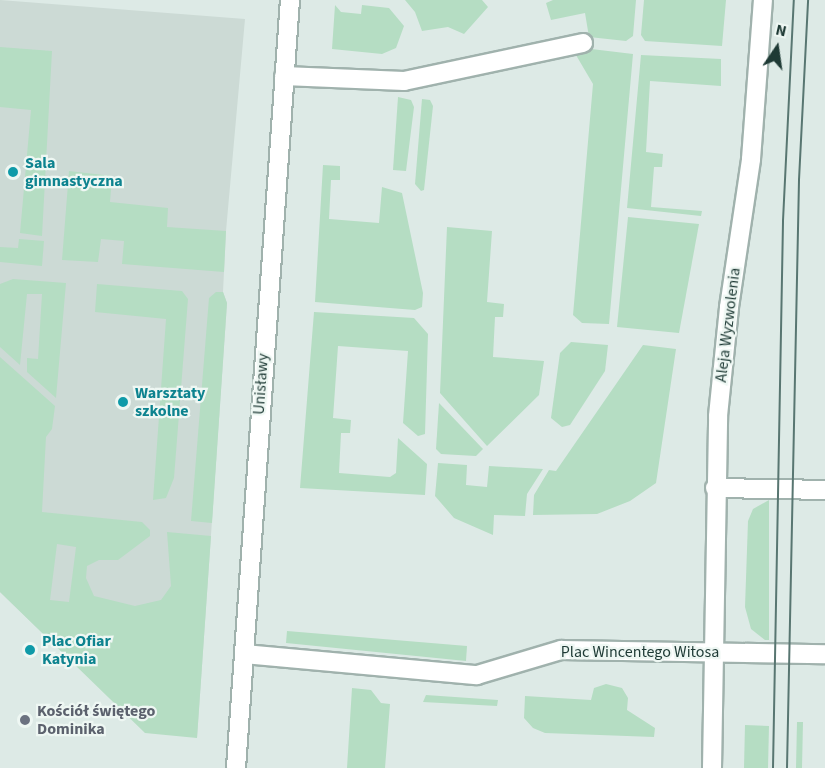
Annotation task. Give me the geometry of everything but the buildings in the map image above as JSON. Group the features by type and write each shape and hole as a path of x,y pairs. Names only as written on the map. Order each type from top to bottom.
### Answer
{"street":[{"name":"Unisławy","path":"236,768 290,0"},
{"name":"Aleja Wyzwolenia","path":"714,652 715,488 720,387 751,159 763,0"},
{"path":"284,76 404,81 583,43"},
{"path":"715,488 825,490"},
{"name":"Plac Wincentego Witosa","path":"244,654 477,675 561,650 825,654"},
{"path":"712,768 714,652"}],"shaded area":[{"path":"0,0 245,19 226,231 223,292 227,303 197,738 87,676 0,592"}],"green space":[{"path":"405,0 482,0 488,7 464,34 448,27 422,31 415,12"},
{"path":"553,0 636,0 633,36 626,41 589,37 585,13 551,20 546,3"},
{"path":"644,0 726,0 722,46 645,41 641,35"},
{"path":"335,5 341,12 361,14 362,5 389,8 404,26 396,48 382,54 332,49"},
{"path":"0,47 52,51 42,236 20,233 31,110 0,107"},
{"path":"583,48 633,54 609,324 582,323 573,315 593,84 573,50"},
{"path":"641,55 721,59 721,86 650,81 646,152 663,154 662,167 654,167 651,207 702,211 701,216 627,208"},
{"path":"398,97 411,100 414,107 406,171 393,170"},
{"path":"422,99 430,100 433,106 424,190 421,191 415,184"},
{"path":"323,165 340,166 340,180 331,180 329,219 379,223 382,187 402,193 423,293 422,307 415,310 315,302"},
{"path":"69,171 112,176 110,202 168,208 167,227 226,231 224,272 122,264 124,241 101,239 98,262 62,260"},
{"path":"628,217 699,224 679,333 617,327"},
{"path":"447,227 492,231 487,302 504,304 503,317 495,317 493,357 544,361 539,395 487,446 440,393"},
{"path":"19,239 44,241 42,266 0,262 0,247 18,248"},
{"path":"13,279 66,283 56,398 27,372 27,358 38,359 42,294 27,294 20,365 0,347 0,284"},
{"path":"97,284 182,291 188,299 174,478 166,498 153,500 166,319 95,312"},
{"path":"216,292 223,292 227,303 212,523 191,521 209,298"},
{"path":"314,312 414,318 428,334 425,434 418,436 403,423 408,351 338,346 333,418 351,420 350,433 341,433 339,473 390,477 396,473 398,438 427,464 425,495 300,488"},
{"path":"571,342 608,345 605,371 570,425 562,427 551,418 560,353"},
{"path":"643,345 676,349 656,483 630,501 597,514 533,515 534,495 549,470 556,471"},
{"path":"0,357 55,406 52,429 46,437 42,512 142,522 150,530 150,536 118,560 99,560 87,566 86,578 94,596 135,606 161,600 171,586 167,532 211,536 197,738 145,733 0,592","holes":["57,544 76,547 69,602 50,600"]},
{"path":"439,403 483,449 476,456 441,454 436,449"},
{"path":"438,463 467,465 466,485 487,487 489,466 543,469 527,494 525,516 494,515 493,535 454,518 435,496"},
{"path":"769,500 769,640 765,640 751,629 745,607 748,521 753,509"},
{"path":"287,631 467,646 466,661 286,643"},
{"path":"606,684 622,688 628,698 627,710 655,728 654,737 545,733 533,728 524,718 525,696 591,700 594,688"},
{"path":"352,688 371,690 381,703 390,704 385,768 347,768"},
{"path":"426,695 498,700 497,706 423,702"},
{"path":"797,722 803,722 802,768 796,768"},
{"path":"745,725 769,726 768,768 744,768"}],"tram line":[{"path":"773,768 783,221 794,0"},
{"path":"787,768 799,180 808,0"}],"place":[{"name":"Sala gimnastyczna","path":"13,172"},
{"name":"Warsztaty szkolne","path":"123,402"},
{"name":"Plac Ofiar Katynia","path":"30,650"},
{"name":"Kościół świętego Dominika","path":"25,720"}]}
